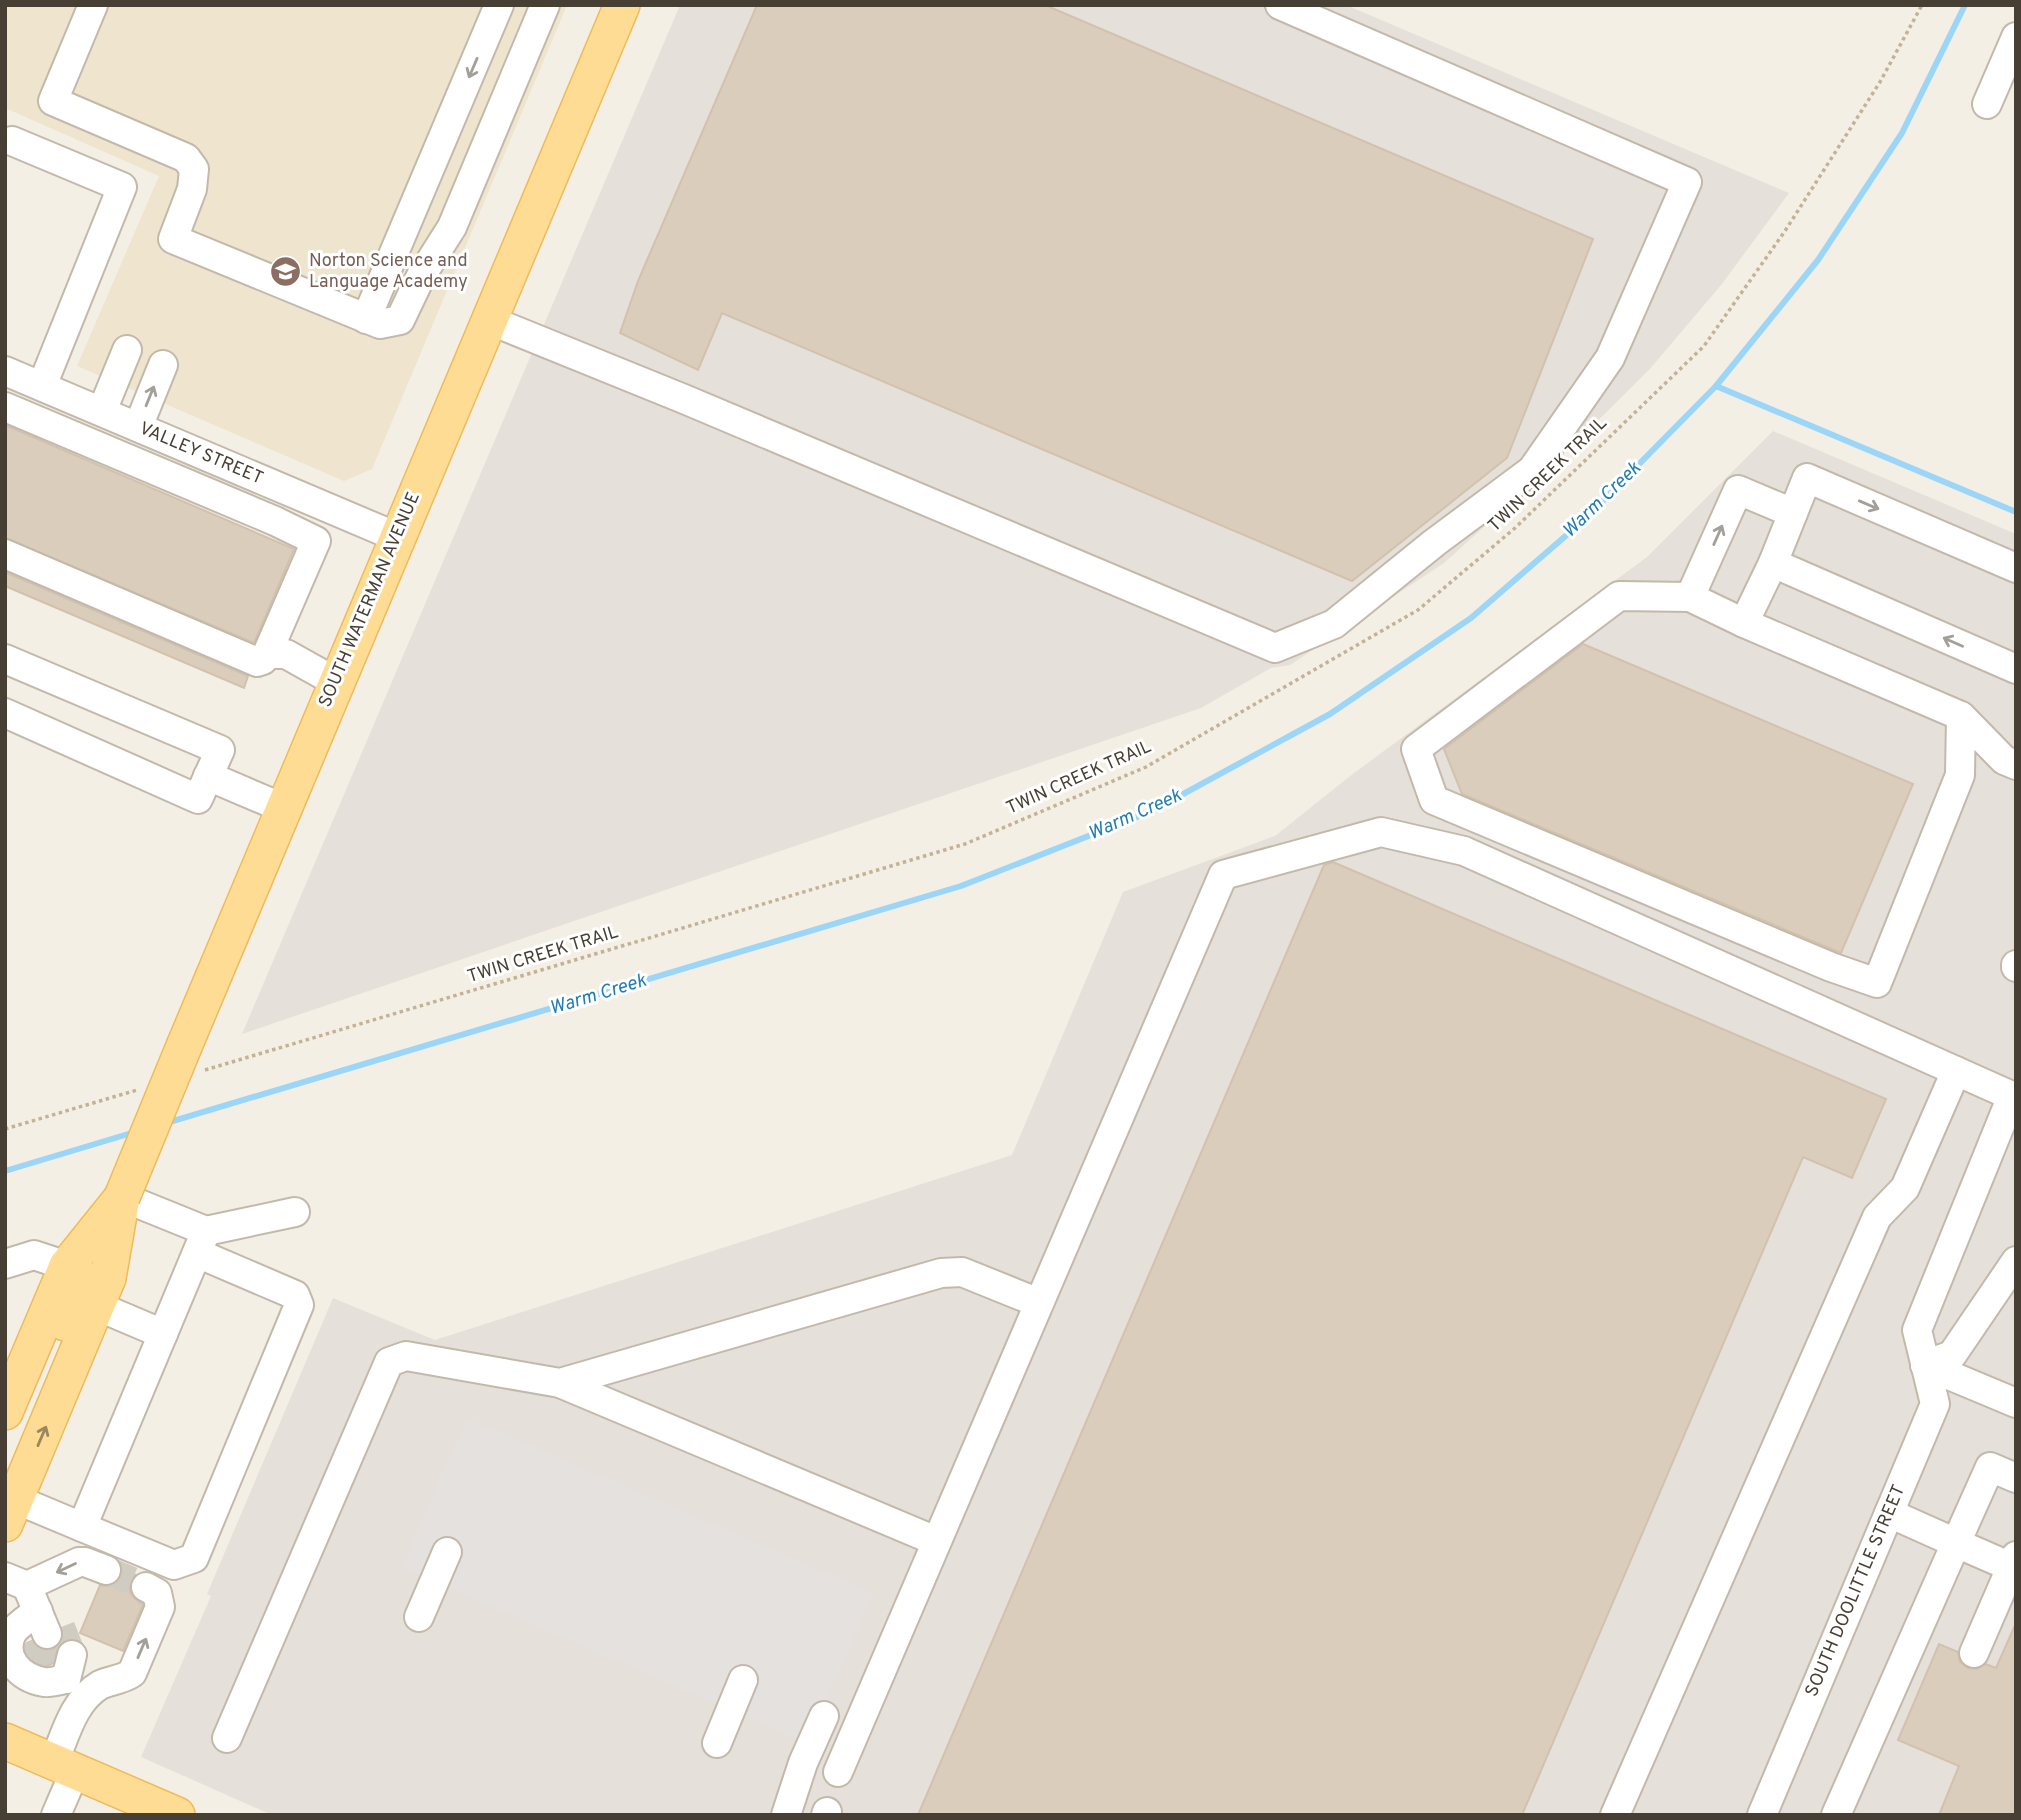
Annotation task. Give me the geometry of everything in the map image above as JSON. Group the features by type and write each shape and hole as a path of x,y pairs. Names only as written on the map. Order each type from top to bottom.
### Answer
{"main road":[{"name":"SOUTH WATERMAN AVENUE","path":"7,1405 67,1266 122,1197 195,1057 283,808 622,5"},
{"name":"SOUTH WATERMAN AVENUE","path":"10,1512 108,1278 122,1197"},
{"path":"10,1512 8,1458 82,1283 76,1270 67,1266"},
{"path":"5,1741 177,1815"}],"street":[{"path":"93,5 53,101 186,158 194,169 192,190 173,239 380,324 400,320 421,276 452,226 545,5"},
{"path":"366,319 499,5"},
{"path":"489,320 684,399 1275,648 1299,639 1334,624 1434,543 1532,470 1610,358 1687,182 1280,5"},
{"path":"1987,104 2016,37"},
{"path":"12,141 122,187 42,386"},
{"path":"102,411 127,350"},
{"path":"138,427 163,365"},
{"name":"VALLEY STREET","path":"5,370 397,537"},
{"path":"5,407 316,541 267,654 263,660 252,661 133,607 5,554"},
{"path":"1744,624 1773,564 1807,478 2016,568"},
{"path":"1690,597 1738,490 1793,513"},
{"path":"1773,564 2016,669"},
{"path":"1961,716 1959,775 1877,983 1831,967 1434,800 1416,749 1619,596 1690,597 1744,624 1961,716 2004,760 2016,765"},
{"path":"267,654 286,654 336,682"},
{"path":"5,659 220,750 198,799 5,713"},
{"path":"208,776 283,808"},
{"path":"838,1772 1223,875 1381,832 1464,851 1956,1070 1905,1188 1877,1217 1615,1815"},
{"name":"SOUTH DOOLITTLE STREET","path":"1762,1815 1935,1404 1917,1330 2012,1096 1956,1070"},
{"path":"10,1512 82,1527 174,1565 194,1558 299,1306 295,1295 122,1197"},
{"path":"82,1527 201,1242 295,1212"},
{"path":"5,1264 34,1255 67,1266"},
{"path":"1925,1365 1952,1355 2016,1261"},
{"path":"560,1383 941,1273 962,1272 1039,1303"},
{"path":"97,1306 163,1334"},
{"path":"228,1738 389,1362 406,1356 560,1383 936,1541"},
{"path":"1925,1365 2016,1403"},
{"path":"1836,1815 1990,1467 2016,1478"},
{"path":"1889,1513 1956,1543 2014,1564 1974,1653"},
{"path":"419,1617 447,1552"},
{"path":"56,1815 77,1706 61,1665 44,1682 18,1670 10,1659 8,1646 13,1631 35,1612 79,1562 106,1570"},
{"path":"77,1706 100,1685 132,1674 160,1607 157,1593 146,1587"},
{"path":"717,1743 743,1680"},
{"path":"786,1815 803,1763 824,1716"}],"path":[{"name":"TWIN CREEK TRAIL","path":"195,1057 965,844 1146,767 1418,610 1515,528 1704,346 1785,231 1880,82 1922,5"},
{"path":"5,1129 139,1089"}],"shaded area":[{"name":"Norton Science and Language Academy","path":"5,5 567,5 372,469 344,481 77,366 159,176 5,108"},
{"path":"680,5 1346,5 1789,193 1722,284 1649,370 1556,462 1444,563 1290,665 1271,668 1201,708 242,1034"},
{"path":"1773,431 2016,534 2016,1815 272,1815 141,1757 211,1596 207,1594 333,1298 435,1340 1012,1155 1123,892 1275,836 1350,776 1647,557"},
{"path":"467,1418 873,1593 807,1743 402,1568"}],"building":[{"path":"757,5 1045,5 1593,239 1507,458 1352,581 722,313 698,370 620,333 638,281"},
{"path":"5,425 294,549 254,643 5,538"},
{"path":"5,572 248,676 244,688 5,586"},
{"path":"1583,644 1913,784 1841,953 1462,794 1444,749"},
{"path":"1333,862 1886,1099 1852,1178 1803,1157 1522,1815 918,1815 1324,865"},
{"path":"122,1569 136,1575 129,1588 132,1596 143,1605 123,1651 80,1633 100,1585 116,1583 121,1577"},
{"path":"2016,1623 2016,1815 1939,1815 1959,1766 1898,1740 1939,1644 1958,1652 1960,1662 1968,1668 1977,1669 1986,1664 1996,1668"},
{"path":"32,1641 36,1647 44,1650 53,1650 59,1645 53,1663 47,1666 35,1661 27,1643"}],"waterway":[{"name":"Warm Creek","path":"166,1123 961,886 1152,811 1330,714 1471,618 1584,520 1716,386 1818,260 1902,133 1965,5"},
{"path":"1716,386 2016,512"},
{"name":"Warm Creek","path":"5,1171 135,1132"}],"tunnel":[{"path":"106,1570 146,1587"},
{"path":"61,1627 72,1655"},
{"path":"34,1640 45,1667"}],"place":[{"name":"Norton Science and Language Academy","path":"286,271"}]}
